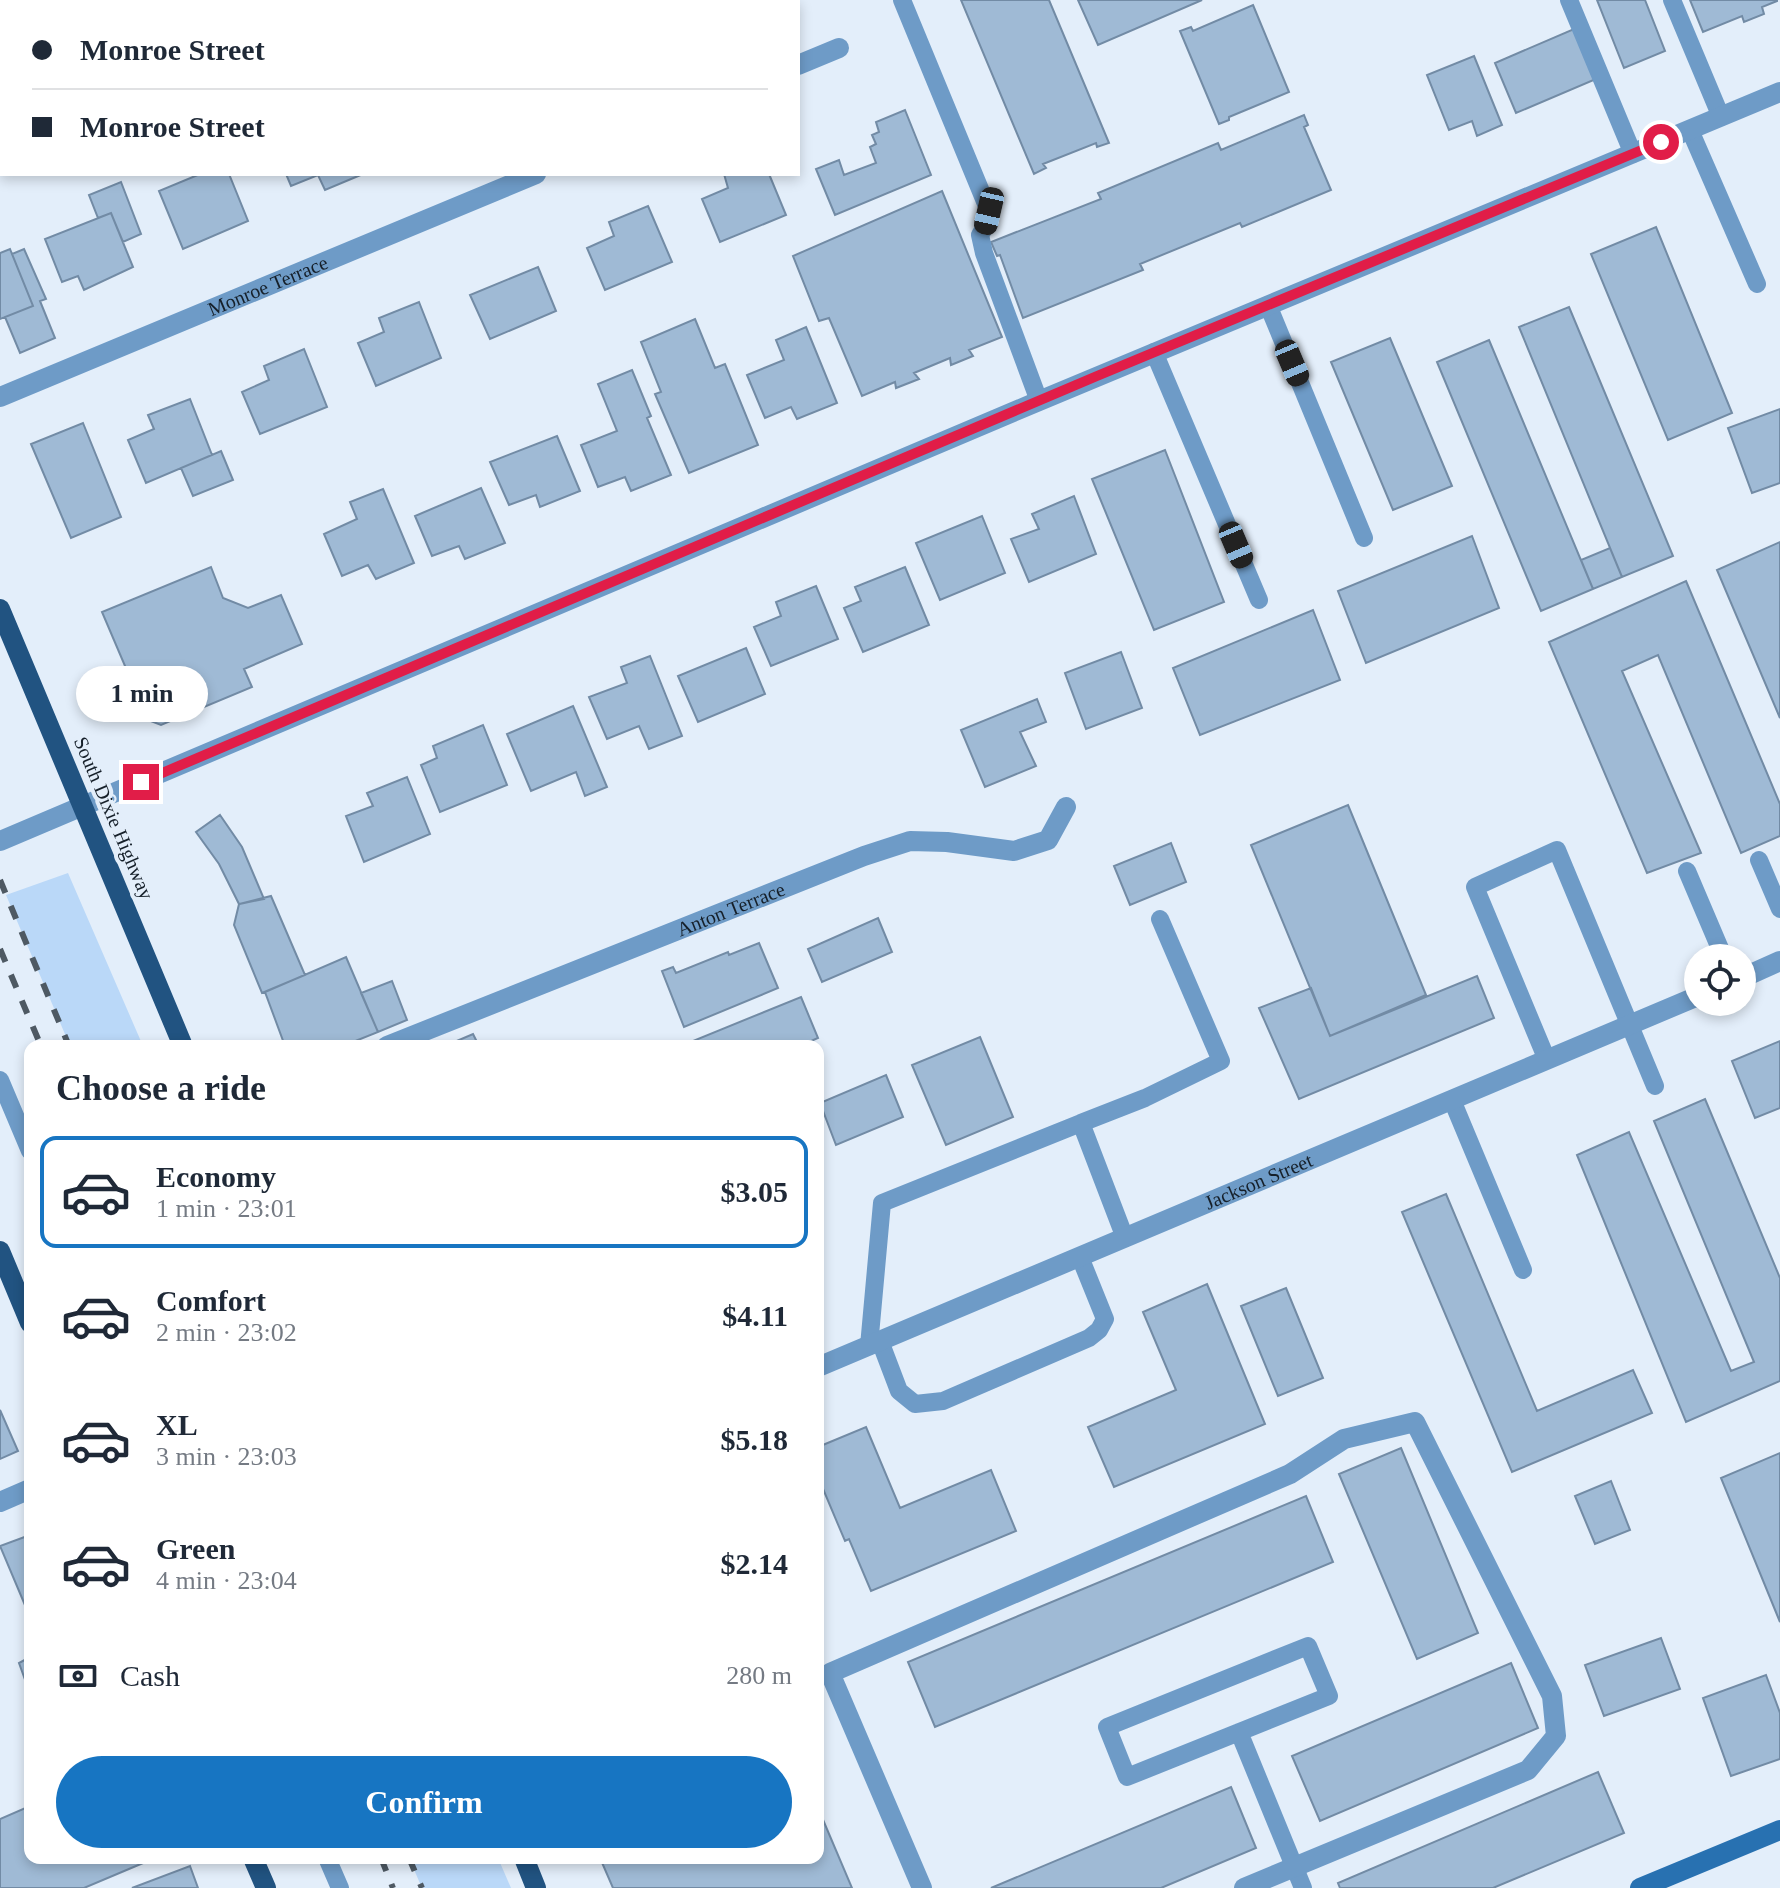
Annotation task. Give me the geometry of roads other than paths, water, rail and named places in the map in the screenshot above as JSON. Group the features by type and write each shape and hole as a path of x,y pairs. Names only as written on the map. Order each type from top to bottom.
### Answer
{"main road":[{"name":"South Dixie Highway","path":"0,609 181,1040"},
{"path":"0,1251 24,1309"},
{"path":"1640,1888 1780,1830"},
{"path":"256,1864 266,1888"},
{"path":"526,1864 536,1888"}],"street":[{"path":"800,64 839,48"},
{"path":"0,841 1154,352 1780,92"},
{"name":"Monroe Terrace","path":"0,397 531,176"},
{"name":"Anton Terrace","path":"402,1040 864,856 910,841 947,842 1014,851 1048,840 1066,807"},
{"path":"1756,972 1780,961"},
{"name":"Jackson Street","path":"824,1365 1684,1002"},
{"path":"922,1888 830,1673 1290,1474 1344,1439 1415,1422 1552,1696 1556,1736 1528,1770 1251,1885"},
{"path":"0,1502 24,1492"}],"lane":[{"path":"902,0 989,211 980,235 984,253 1039,401"},
{"path":"1569,0 1633,154"},
{"path":"1672,0 1721,117"},
{"path":"1690,130 1757,284"},
{"path":"1268,305 1364,538"},
{"path":"1154,352 1259,600"},
{"path":"1547,1060 1475,887 1557,850 1655,1086"},
{"path":"1759,860 1780,909"},
{"path":"1687,871 1718,944"},
{"path":"1080,1257 1105,1319 1099,1330 1089,1338 943,1401 915,1404 899,1391 874,1344 882,1203 1145,1098 1221,1061 1160,919"},
{"path":"0,1080 24,1137"},
{"path":"1452,1100 1523,1270"},
{"path":"1081,1123 1125,1238"},
{"path":"1308,1646 1329,1696 1239,1732 1127,1777 1107,1727 1308,1646"},
{"path":"1239,1732 1303,1888"},
{"path":"330,1864 340,1888"}],"railway":[{"path":"0,880 67,1040"},
{"path":"0,949 38,1040"},
{"path":"383,1864 393,1888"},
{"path":"412,1864 422,1888"}]}
